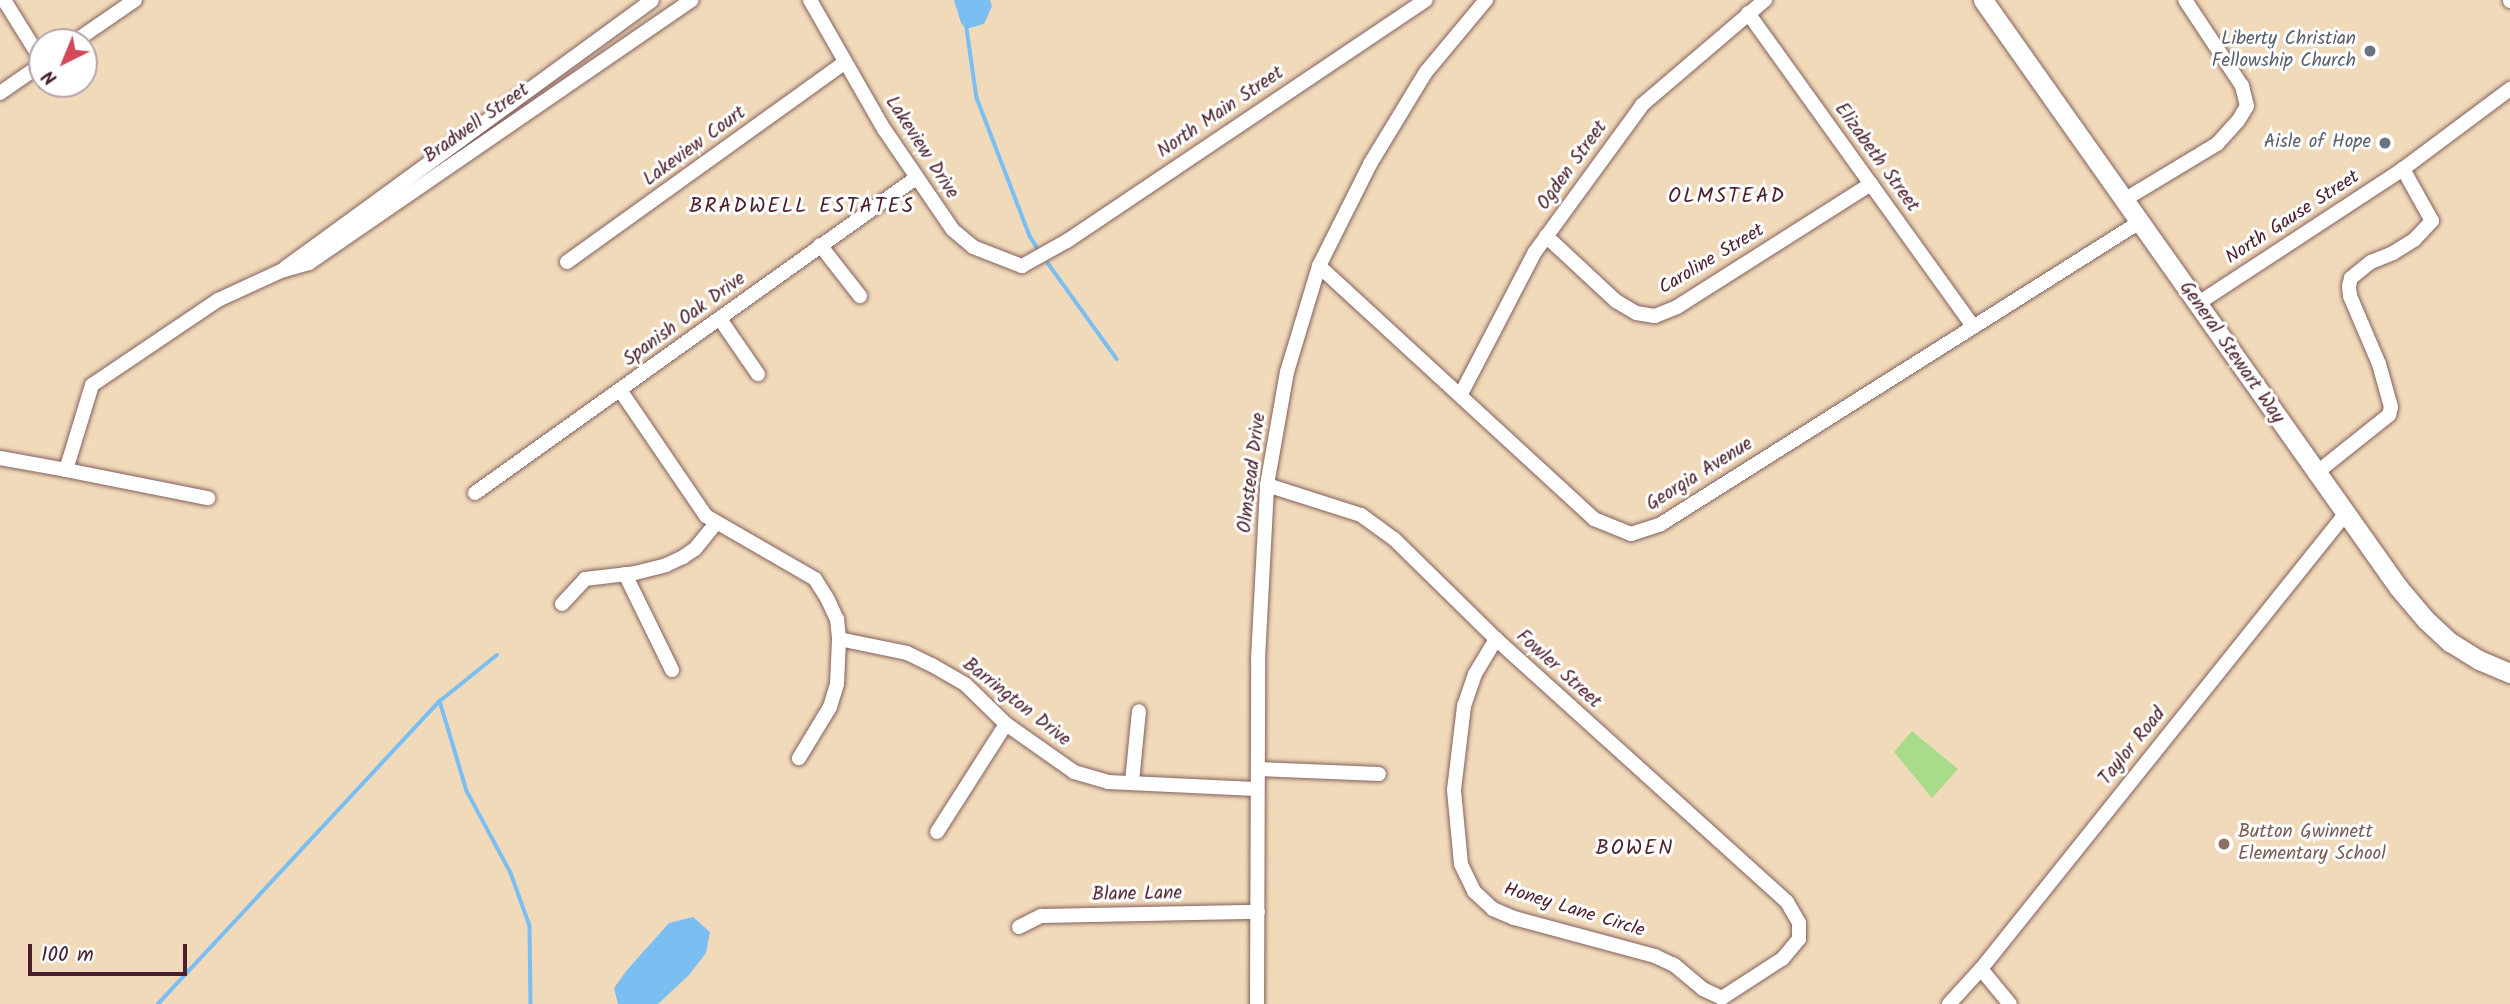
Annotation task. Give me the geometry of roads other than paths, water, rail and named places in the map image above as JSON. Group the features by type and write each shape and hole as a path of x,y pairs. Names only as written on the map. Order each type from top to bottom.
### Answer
{"main road":[{"name":"General Stewart Way","path":"1983,0 2315,474 2398,587 2426,620 2463,651 2510,673"}],"street":[{"path":"4,0 28,39"},
{"path":"94,28 135,0"},
{"name":"Bradwell Street","path":"281,271 652,0"},
{"name":"Bradwell Street","path":"66,470 92,385 195,313 248,284 309,263 691,0"},
{"name":"Lakeview Drive","path":"810,0 844,63 916,178 953,230 973,247 1022,266 1038,257"},
{"name":"North Main Street","path":"1038,257 1425,0"},
{"name":"Olmstead Drive","path":"1257,1004 1255,789 1258,769 1258,659 1267,485 1287,372 1319,266 1370,164 1426,72 1486,0"},
{"name":"Ogden Street","path":"1461,394 1546,236 1642,105 1765,0"},
{"path":"2124,200 2217,144 2238,121 2247,106 2242,86 2186,0"},
{"name":"Elizabeth Street","path":"1748,13 1973,326"},
{"name":"Lakeview Court","path":"567,262 844,63"},
{"path":"0,93 28,72"},
{"name":"North Gause Street","path":"2197,304 2403,169 2510,89"},
{"path":"2315,474 2389,415 2391,407 2379,364 2350,296 2349,286 2351,278 2371,262 2393,253 2415,239 2431,221 2403,169"},
{"name":"Spanish Oak Drive","path":"475,493 916,178"},
{"name":"Caroline Street","path":"1546,236 1616,300 1636,313 1656,316 1678,307 1871,184"},
{"name":"Georgia Avenue","path":"1319,266 1594,519 1631,534 1661,524 2138,223"},
{"path":"820,245 860,296"},
{"path":"720,319 758,374"},
{"path":"620,390 706,516 785,559 815,579 837,619 837,684 830,707 799,758"},
{"path":"0,458 208,498"},
{"name":"Fowler Street","path":"1267,485 1361,515 1394,538 1496,639 1787,902 1799,923"},
{"name":"Taylor Road","path":"1949,1004 1981,969 2346,513"},
{"path":"562,604 584,579 666,565 695,548 716,523"},
{"path":"625,574 672,670"},
{"name":"Barrington Drive","path":"839,639 907,653 932,664 965,684 1006,724 1074,772 1108,782 1255,789"},
{"name":"Honey Lane Circle","path":"1496,639 1475,674 1464,706 1454,790 1461,864 1474,891 1493,909 1514,918 1655,956 1674,965 1703,989 1722,998 1782,960 1799,939 1799,923"},
{"path":"1132,782 1139,711"},
{"path":"937,832 1006,724"},
{"path":"1258,769 1379,774"},
{"name":"Blane Lane","path":"1019,927 1041,916 1258,912"},
{"path":"1981,969 2000,988 2010,1004"}],"water":[{"path":"954,0 990,0 992,6 984,24 966,29 961,23"},
{"path":"693,917 710,932 706,953 689,975 658,1004 618,1004 614,988 627,970 669,923"}],"waterway":[{"path":"967,29 977,98 1030,236 1037,247"},
{"path":"1048,263 1117,359"},
{"path":"158,1004 440,701 497,655"},
{"path":"440,701 467,791 511,873 530,926 531,1004"}],"place":[{"name":"Liberty Christian Fellowship Church","path":"2370,51"},
{"name":"Aisle of Hope","path":"2385,143"},
{"name":"Button Gwinnett Elementary School","path":"2224,844"}],"district":[{"name":"OLMSTEAD","path":"1727,197"},
{"name":"BRADWELL ESTATES","path":"802,207"},
{"name":"BOWEN","path":"1635,849"}]}
